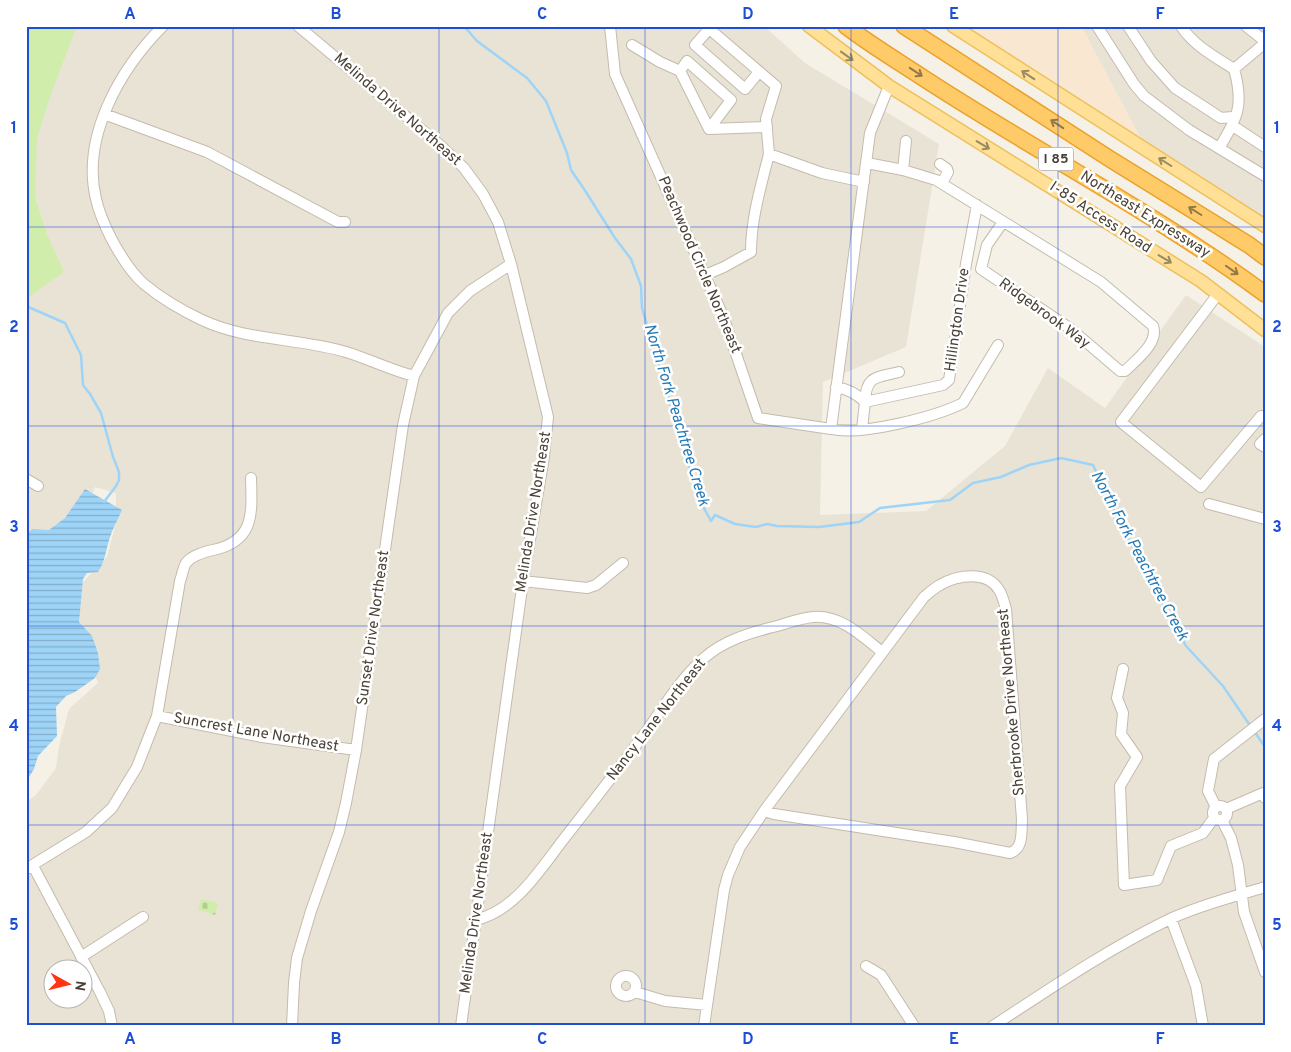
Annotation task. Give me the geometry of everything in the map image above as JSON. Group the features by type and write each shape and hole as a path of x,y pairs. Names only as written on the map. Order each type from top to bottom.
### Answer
{"highway":[{"name":"Northeast Expressway","path":"846,26 961,102 1219,261 1265,294"},
{"name":"Northeast Expressway","path":"904,26 1265,256"},
{"path":"1249,245 1265,250"}],"main road":[{"name":"I-85 Access Road","path":"809,26 889,86 1201,281 1265,330"},
{"path":"952,26 1265,226"}],"street":[{"path":"163,26 138,54 116,87 104,114 95,153 96,199 104,224 121,258 143,283 166,300 204,321 247,334 346,352 414,376"},
{"name":"Melinda Drive Northeast","path":"298,26 432,138 464,168 483,194 498,222 511,264 548,417 544,457 523,581 461,1026"},
{"name":"Peachwood Circle Northeast","path":"610,26 615,74 724,316 758,418 831,429"},
{"path":"1097,26 1134,84 1144,96 1189,130 1265,176"},
{"path":"1128,26 1151,61 1175,88 1222,118 1232,117 1233,126"},
{"path":"1181,26 1186,34 1211,55 1234,69 1239,87 1238,110 1233,126 1219,148"},
{"path":"1246,26 1261,38 1265,37"},
{"path":"705,274 724,267 750,252 758,195 769,154 766,119 776,86 707,27 695,45 745,89 759,72"},
{"path":"632,44 680,72 709,129"},
{"path":"1234,69 1265,44"},
{"path":"680,72 687,61 731,100 709,129"},
{"path":"831,429 870,133 889,86"},
{"path":"104,114 206,152 329,218 338,222 345,222"},
{"path":"1233,126 1265,147"},
{"path":"709,129 767,127"},
{"path":"903,170 906,141"},
{"path":"769,154 822,174 864,182"},
{"name":"Ridgebrook Way","path":"867,163 923,175 942,183 1101,282 1153,326 1155,332 1151,343 1125,371 1120,372 1071,329 981,269 987,245 1003,222"},
{"path":"940,164 947,168 948,172 942,183"},
{"name":"Hillington Drive","path":"865,402 943,386 949,380 966,264 977,206"},
{"name":"Sunset Drive Northeast","path":"292,1026 294,982 299,951 310,911 339,832 356,750 403,425 414,376 448,313 470,291 511,264"},
{"path":"1218,294 1121,422 1201,487 1261,416"},
{"name":"Hillington Drive","path":"831,429 844,432 888,425 946,411 962,403 998,345"},
{"path":"862,429 868,383 874,378 899,372"},
{"path":"836,388 846,389 858,394 865,402"},
{"path":"1265,439 1260,444 1265,447"},
{"path":"112,1026 109,1012 100,992 30,868 86,832 112,808 137,767 156,716 180,581 186,563 198,554 224,547 243,536 252,510 251,478"},
{"path":"26,479 38,486"},
{"path":"1209,504 1265,519"},
{"path":"523,581 587,588 596,585 623,563"},
{"name":"Sherbrooke Drive Northeast","path":"704,1026 728,875 740,847 764,811 924,597 938,586 953,578 984,577 993,583 1000,591 1006,609 1022,819 1020,846 1016,851 1010,853 764,811"},
{"name":"Nancy Lane Northeast","path":"475,920 486,918 509,904 527,885 688,676 704,658 721,646 738,638 769,628 812,617 826,618 842,623 882,652"},
{"path":"1123,669 1117,698 1122,713 1121,734 1140,754 1120,786 1124,885 1157,880 1171,846 1203,833 1221,822"},
{"name":"Suncrest Lane Northeast","path":"156,716 262,737 356,750"},
{"path":"1221,808 1208,791 1214,759 1265,719"},
{"path":"1265,798 1263,793 1212,813 1221,822 1238,865 1244,912 1265,972"},
{"path":"993,1026 1097,958 1171,919 1265,887"},
{"path":"81,957 143,917"},
{"path":"1171,919 1196,986 1203,1026"},
{"path":"866,966 881,975 914,1026"},
{"path":"635,992 665,1001 707,1005"}],"shaded area":[{"path":"26,26 764,26 805,63 939,144 906,347 823,382 820,515 926,511 1005,446 1048,368 1105,408 1186,295 1265,347 1265,1026 26,1026 26,802 36,795 56,768 59,746 69,709 98,683 76,625 82,583 107,557 116,523 116,493 95,487 83,519 26,545"},
{"path":"965,26 1081,26 1141,139 1126,130"},
{"path":"1081,26 1265,26 1265,218 1141,139"}],"green space":[{"path":"26,26 79,26 75,31 51,94 37,138 35,197 47,234 64,272 26,299"},
{"path":"201,899 218,903 215,915 198,910"}],"water":[{"path":"85,489 122,510 111,534 104,560 98,572 87,573 83,579 79,622 92,636 98,653 100,669 95,678 66,696 56,707 57,736 38,756 34,769 26,782 26,535 32,529 49,530 65,518"}],"waterway":[{"name":"North Fork Peachtree Creek","path":"464,26 477,41 527,78 546,101 567,153 571,170 615,238 631,259 641,286 642,308 698,497 711,521 715,515 735,524 756,527 767,524 819,527 859,522 880,508 950,500 973,483 1001,477 1029,465 1061,458 1093,465 1112,507 1124,526 1127,537 1186,646 1223,686 1251,727"},
{"path":"26,306 65,323 81,355 83,385 101,413 119,472 119,480 104,502"},
{"name":"North Fork Peachtree Creek","path":"1254,731 1265,747"}]}
